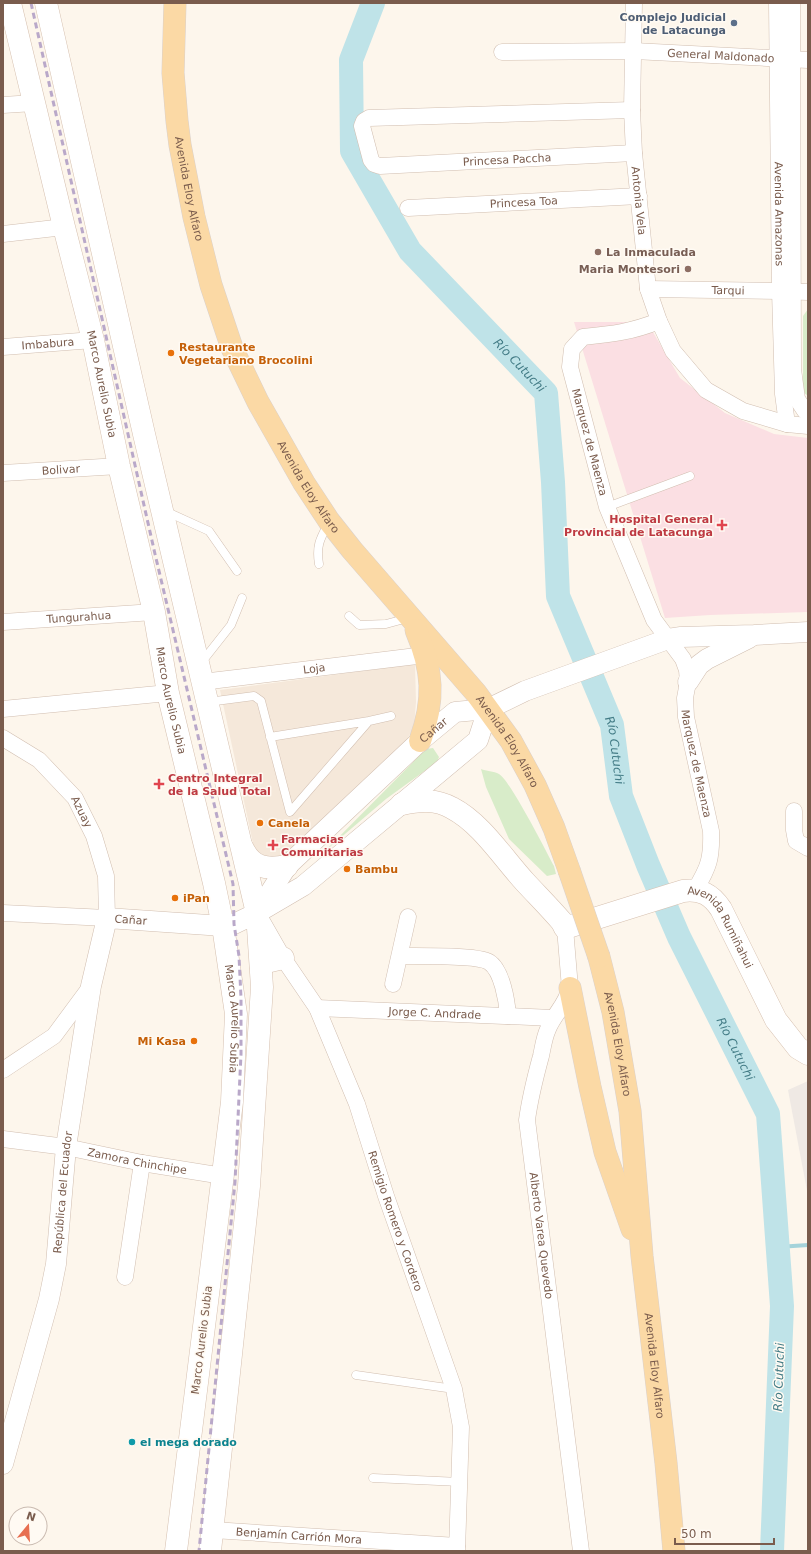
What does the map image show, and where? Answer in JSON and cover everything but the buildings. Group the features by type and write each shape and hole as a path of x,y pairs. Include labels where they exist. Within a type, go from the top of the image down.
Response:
{"main road":[{"path":"46,3 162,509 257,913 262,987 249,1186 211,1540"},
{"name":"Avenida Eloy Alfaro","path":"175,3 173,73 177,121 194,217 212,285 232,348 258,402 304,483 329,521 488,709 511,741 535,785 554,828 599,957 613,1012 630,1111 642,1256 666,1463 674,1551"},
{"name":"Marco Aurelio Subia","path":"9,12 34,102 93,340 119,466 154,612 168,693 214,883 223,926 236,1014 232,1102 176,1551"},
{"path":"411,617 425,655 430,690 430,708 420,741"},
{"path":"402,804 421,800 436,802 452,807 463,814 493,844 525,882 562,922 565,928"},
{"path":"242,847 247,858 263,866 270,868 287,866"},
{"name":"Avenida Rumiñahui","path":"565,928 683,891 695,890 703,892 711,897 721,909 776,1020 798,1048 808,1054"},
{"path":"261,967 266,962 283,958"},
{"path":"570,988 605,1152 642,1256"}],"street":[{"name":"Antonia Vela","path":"634,3 632,110 634,153 648,289 659,322 673,351 706,390 742,411 787,424 807,416"},
{"name":"Avenida Amazonas","path":"777,3 793,60"},
{"name":"Avenida Amazonas","path":"792,3 794,292 793,369 797,399 807,416"},
{"name":"General Maldonado","path":"502,52 634,51 793,60"},
{"path":"3,105 34,102"},
{"name":"Princesa Paccha","path":"632,110 368,118 364,121 362,126 371,160 374,164 380,166 634,153"},
{"name":"Princesa Toa","path":"408,208 639,196"},
{"path":"3,234 64,227"},
{"name":"Tarqui","path":"648,289 794,292"},
{"name":"Avenida Amazonas","path":"787,424 783,394 794,292"},
{"name":"Marquez de Maenza","path":"659,322 620,334 583,336 572,349 570,367 607,507 654,620 660,642 683,659 687,670 688,682 685,698 686,718 711,830 712,847 706,872 695,890"},
{"name":"Imbabura","path":"3,347 93,340"},
{"name":"Bolivar","path":"3,473 119,466"},
{"name":"Tungurahua","path":"3,622 154,612"},
{"path":"488,709 525,691 660,642 681,637 754,636 808,632"},
{"path":"688,682 699,665 707,659 754,636"},
{"name":"Loja","path":"203,684 425,655"},
{"path":"3,709 168,693"},
{"name":"Cañar","path":"3,913 223,926 234,924 257,913 303,886 478,740 488,709 455,712 420,741 287,866 257,913"},
{"name":"Azuay","path":"3,738 39,760 75,798 94,836 106,876 107,918"},
{"path":"794,811 794,830 796,841 808,848"},
{"name":"Remigio Romero y Cordero","path":"257,913 283,958 318,1008 357,1104 386,1196 454,1390 461,1427 457,1549"},
{"path":"393,984 408,917"},
{"name":"República del Ecuador","path":"3,1464 49,1300 56,1264 66,1147 90,986 107,918"},
{"name":"Alberto Varea Quevedo","path":"565,928 570,988 564,1005 552,1018 547,1030 534,1080 527,1120 581,1551"},
{"path":"400,956 476,958 489,962 498,971 507,1004 508,1016"},
{"path":"3,1070 54,1036 90,986"},
{"name":"Jorge C. Andrade","path":"318,1008 552,1018"},
{"name":"Zamora Chinchipe","path":"3,1139 66,1147 142,1163 223,1176"},
{"path":"125,1277 142,1163"},
{"name":"Benjamín Carrión Mora","path":"211,1540 457,1549"}],"lane":[{"path":"607,507 690,476"},
{"path":"162,509 209,531 237,571"},
{"path":"319,564 317,552 318,543 329,521"},
{"path":"242,598 203,684 254,696 261,701 290,812 369,721"},
{"path":"349,616 359,625 386,624 411,617"},
{"path":"270,737 391,716"},
{"path":"356,1375 454,1390"},
{"path":"373,1478 460,1482"}],"shaded area":[{"name":"Hospital General Provincial de Latacunga","path":"574,322 647,322 680,378 725,413 774,434 808,438 808,612 665,618"},
{"path":"415,664 416,702 414,727 402,748 288,861 267,861 254,848 220,690"},
{"path":"808,1081 808,1196 788,1090"}],"green space":[{"path":"808,309 808,396 803,392 803,316"},
{"path":"433,748 439,757 437,762 386,799 325,851 426,749"},
{"path":"481,769 497,773 504,779 536,832 554,866 556,874 547,876 509,839 486,787"}],"waterway":[{"name":"Río Cutuchi","path":"373,3 351,60 352,151 410,251 546,393 553,482 558,596 612,725 621,796 648,865 679,937 768,1114 782,1306 772,1551"},
{"path":"778,1247 808,1245"}],"railway":[{"path":"31,3 155,554 233,884 234,924 239,956 241,998 241,1054 235,1182 199,1551"}],"place":[{"name":"Complejo Judicial de Latacunga","path":"734,23"},
{"name":"La Inmaculada","path":"598,252"},
{"name":"Maria Montesori","path":"688,269"},
{"name":"Restaurante Vegetariano Brocolini","path":"171,353"},
{"name":"Hospital General Provincial de Latacunga","path":"722,525"},
{"name":"Centro Integral de la Salud Total","path":"159,784"},
{"name":"Canela","path":"260,823"},
{"name":"Farmacias Comunitarias","path":"273,845"},
{"name":"Bambu","path":"347,869"},
{"name":"iPan","path":"175,898"},
{"name":"Mi Kasa","path":"194,1041"},
{"name":"el mega dorado","path":"132,1442"}]}
